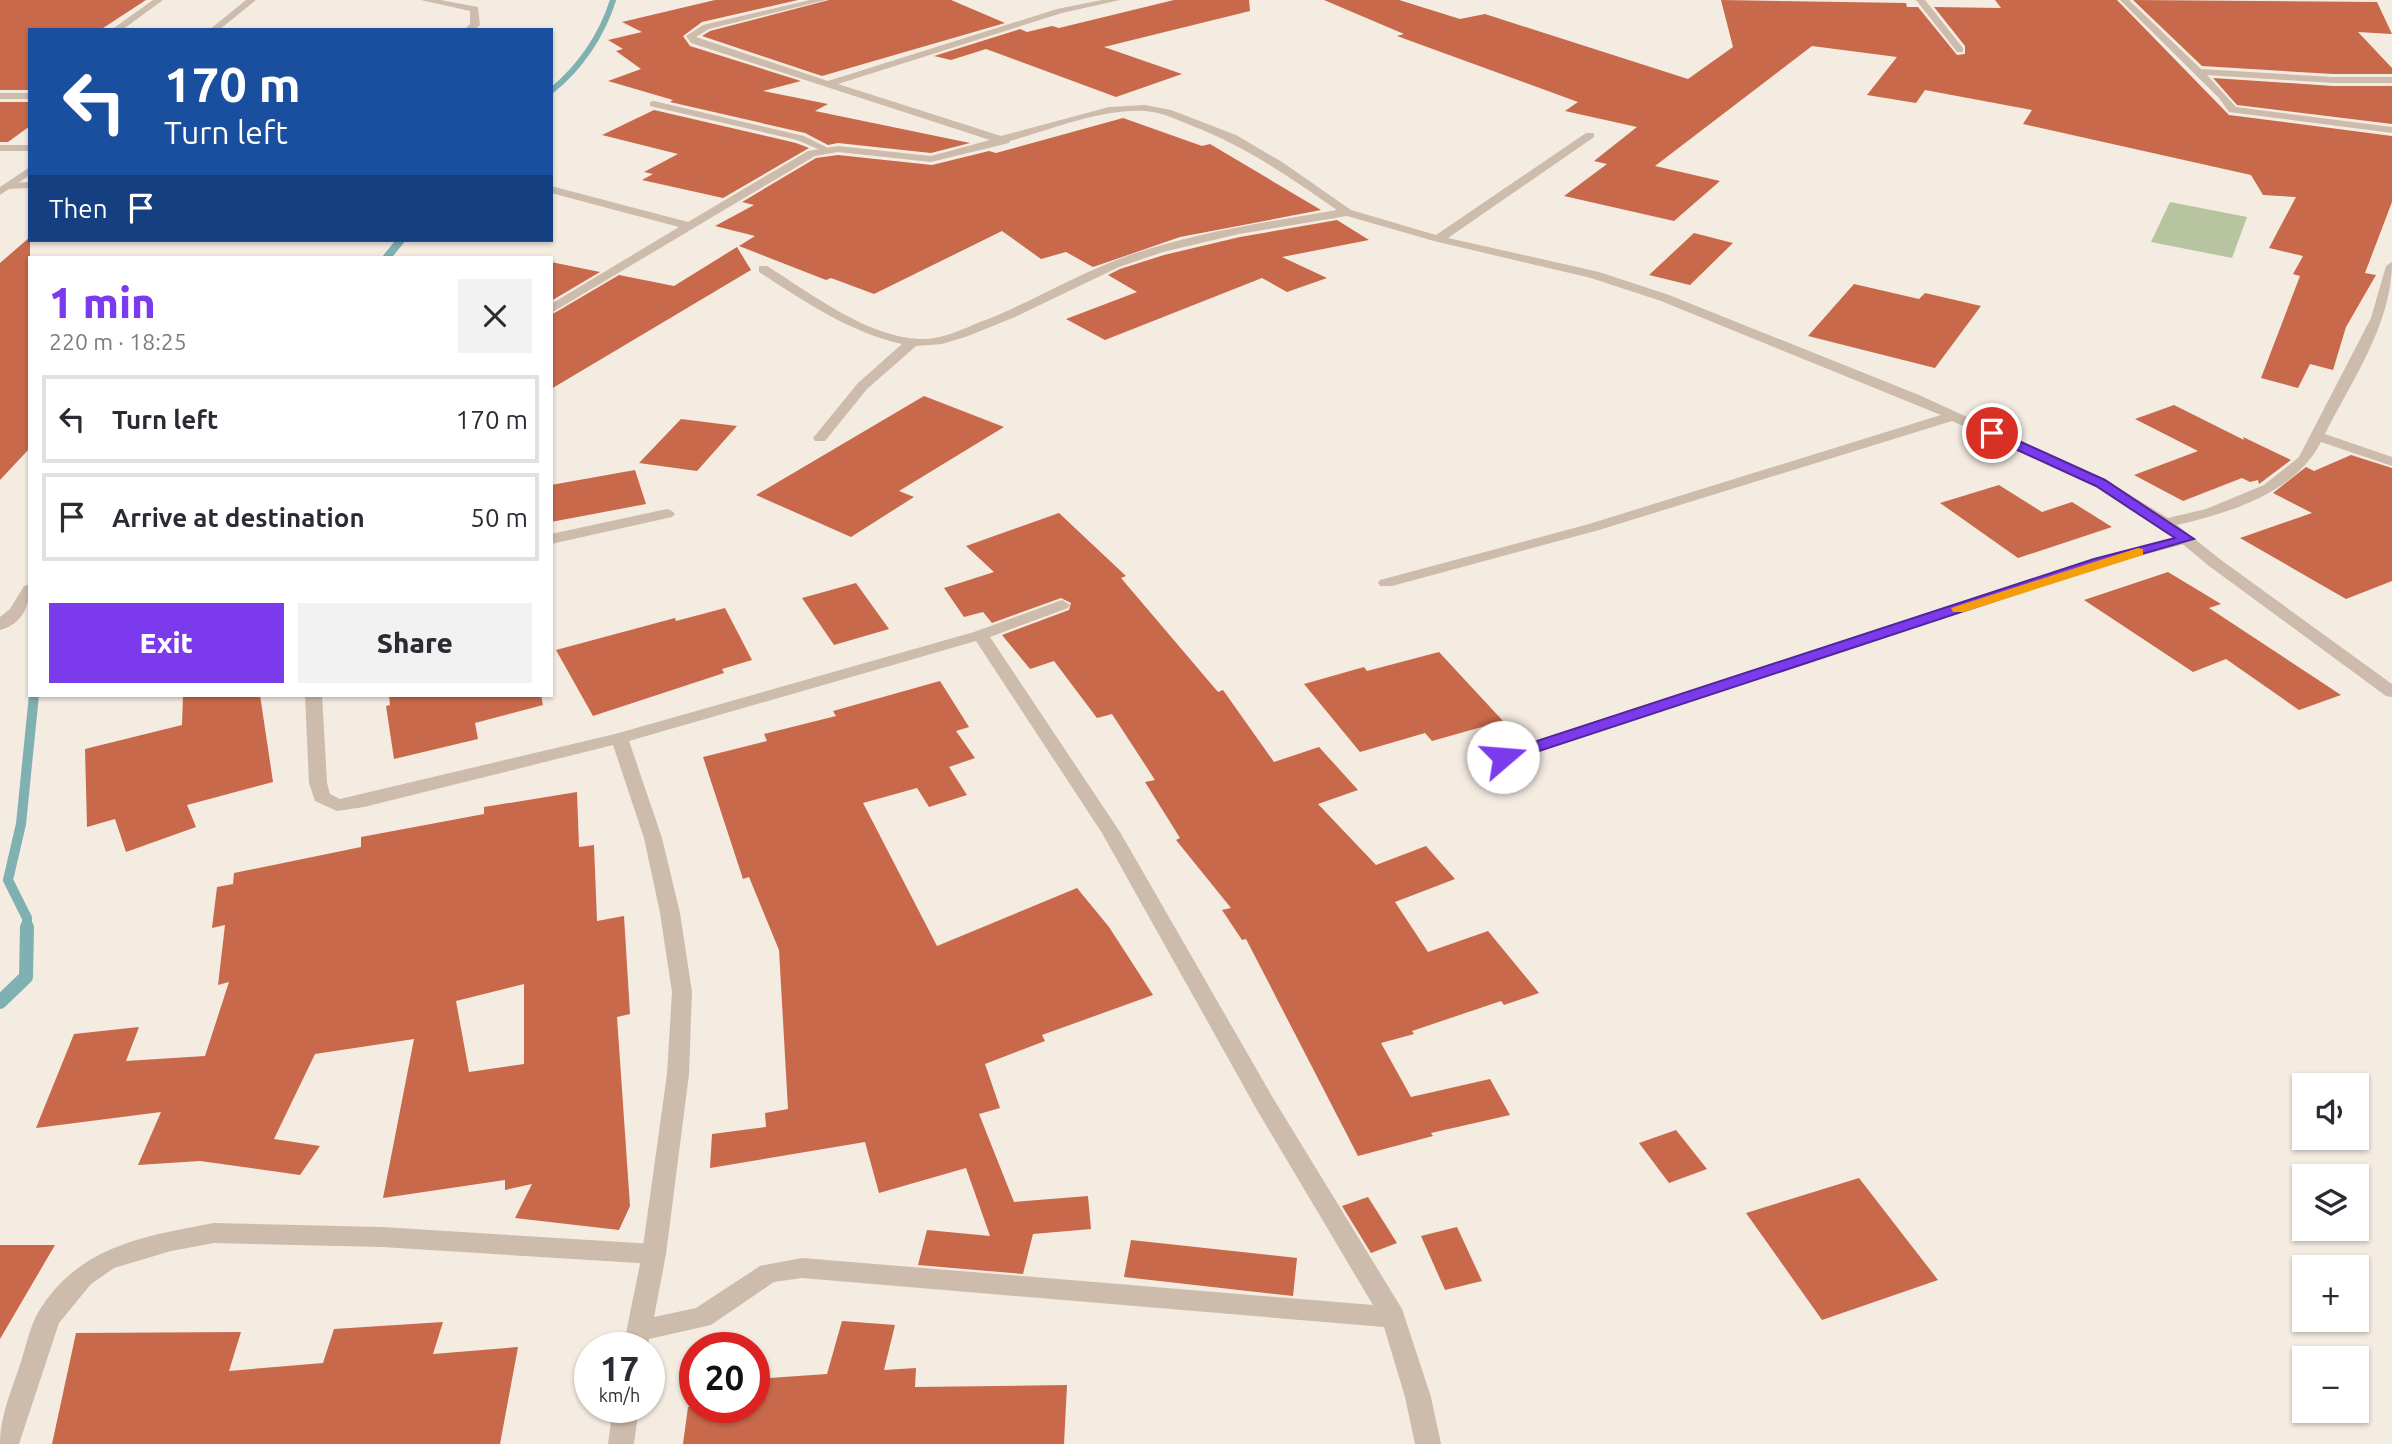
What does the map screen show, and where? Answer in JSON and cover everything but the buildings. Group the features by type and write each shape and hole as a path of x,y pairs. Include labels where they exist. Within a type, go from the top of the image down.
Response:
{"street":[{"path":"118,28 159,0"},
{"path":"216,28 252,0"},
{"path":"425,0 475,9 475,25 471,28"},
{"path":"821,0 706,27 691,36 694,41 1005,141"},
{"path":"829,84 1060,11 1116,0"},
{"path":"1920,0 1960,50"},
{"path":"2124,0 2199,72 2233,110 2392,130"},
{"path":"2199,72 2333,80 2392,80"},
{"path":"0,96 28,96"},
{"path":"654,104 800,138 827,150"},
{"path":"553,308 812,153 827,150 931,159 1124,107 1167,112 1232,137 1278,164 1347,212 1438,239 1595,275 1665,298 1953,416 2101,483 2166,523 2392,692"},
{"path":"1438,239 1590,135"},
{"path":"0,148 28,148"},
{"path":"4,189 28,171"},
{"path":"4,189 28,185"},
{"path":"553,189 688,226"},
{"path":"763,269 828,309 883,333 913,342 935,341 1004,318 1070,285 1170,246 1347,212"},
{"path":"2166,523 2211,512 2269,488 2291,474 2305,459 2377,318 2392,266"},
{"path":"2377,318 2392,323"},
{"path":"820,438 845,402 876,370 913,342"},
{"path":"1386,583 1594,527 1953,416"},
{"path":"2318,436 2392,462"},
{"path":"553,539 667,514"},
{"path":"1503,757 2099,562 2187,539"},
{"path":"0,625 16,612 28,592"},
{"path":"313,697 318,783 322,797 337,804 364,801 619,738 980,635 1062,605"},
{"path":"980,635 1111,832 1265,1104 1393,1317 1418,1397 1428,1444"},
{"path":"619,738 653,838 682,992 678,1074 654,1254 638,1332"},
{"path":"6,1444 48,1318 82,1277 107,1260 214,1233 382,1237 654,1254"},
{"path":"658,1332 702,1317 769,1273 802,1268 1393,1317"},
{"path":"621,1444 624,1423"}],"green space":[{"path":"2170,202 2247,217 2232,258 2151,242"}],"waterway":[{"path":"553,89 589,50 603,26 613,0"},
{"path":"388,256 399,242"},
{"path":"27,927 27,918 8,880 21,824 34,697"},
{"path":"0,1002 26,977 27,927"}],"slow traffic":[{"path":"1959,608 2099,562 2138,552"}],"route":[{"path":"1503,757 2099,562 2187,539 2101,483 1992,433"}]}
